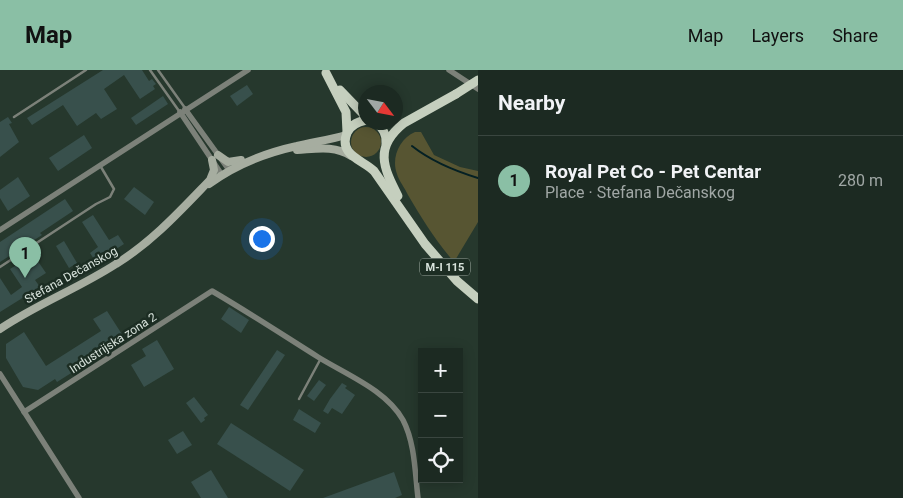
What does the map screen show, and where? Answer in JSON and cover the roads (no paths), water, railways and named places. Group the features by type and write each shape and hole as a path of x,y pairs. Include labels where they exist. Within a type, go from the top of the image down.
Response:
{"main road":[{"path":"325,72 358,110"},
{"path":"325,72 346,112 346,148 353,158"},
{"path":"403,118 456,94 478,80"},
{"path":"364,162 376,160 386,148 392,135 404,123 445,99"},
{"path":"194,197 210,180 213,174 215,158 233,163 296,146 327,141 346,133 358,122"},
{"name":"M-I 115","path":"383,130 385,132 386,148 383,160 387,174 417,232"},
{"path":"275,152 331,148 344,152 353,158"},
{"path":"194,197 226,173 265,155"},
{"name":"M-I 115","path":"353,158 364,162 383,181 417,232 457,280 478,299"},
{"name":"Stefana Dečanskog","path":"0,329 37,306 117,264 143,246 194,197"}],"street":[{"path":"0,230 99,164 248,70"},
{"path":"449,70 478,89"},
{"path":"183,111 226,173"},
{"name":"Industrijska zona 2","path":"24,412 212,291 320,359"},
{"path":"320,359 382,397 402,420 409,435 413,454 418,498"},
{"path":"0,374 79,498"}],"lane":[{"path":"14,117 86,70"},
{"path":"150,70 183,111"},
{"path":"158,70 183,111"},
{"path":"0,267 96,204 110,197 114,189 99,164"},
{"path":"299,399 320,359"}],"waterway":[{"path":"412,146 444,165 478,178"}],"place":[{"name":"Royal Pet Co - Pet Centar","path":"25,278"}]}
